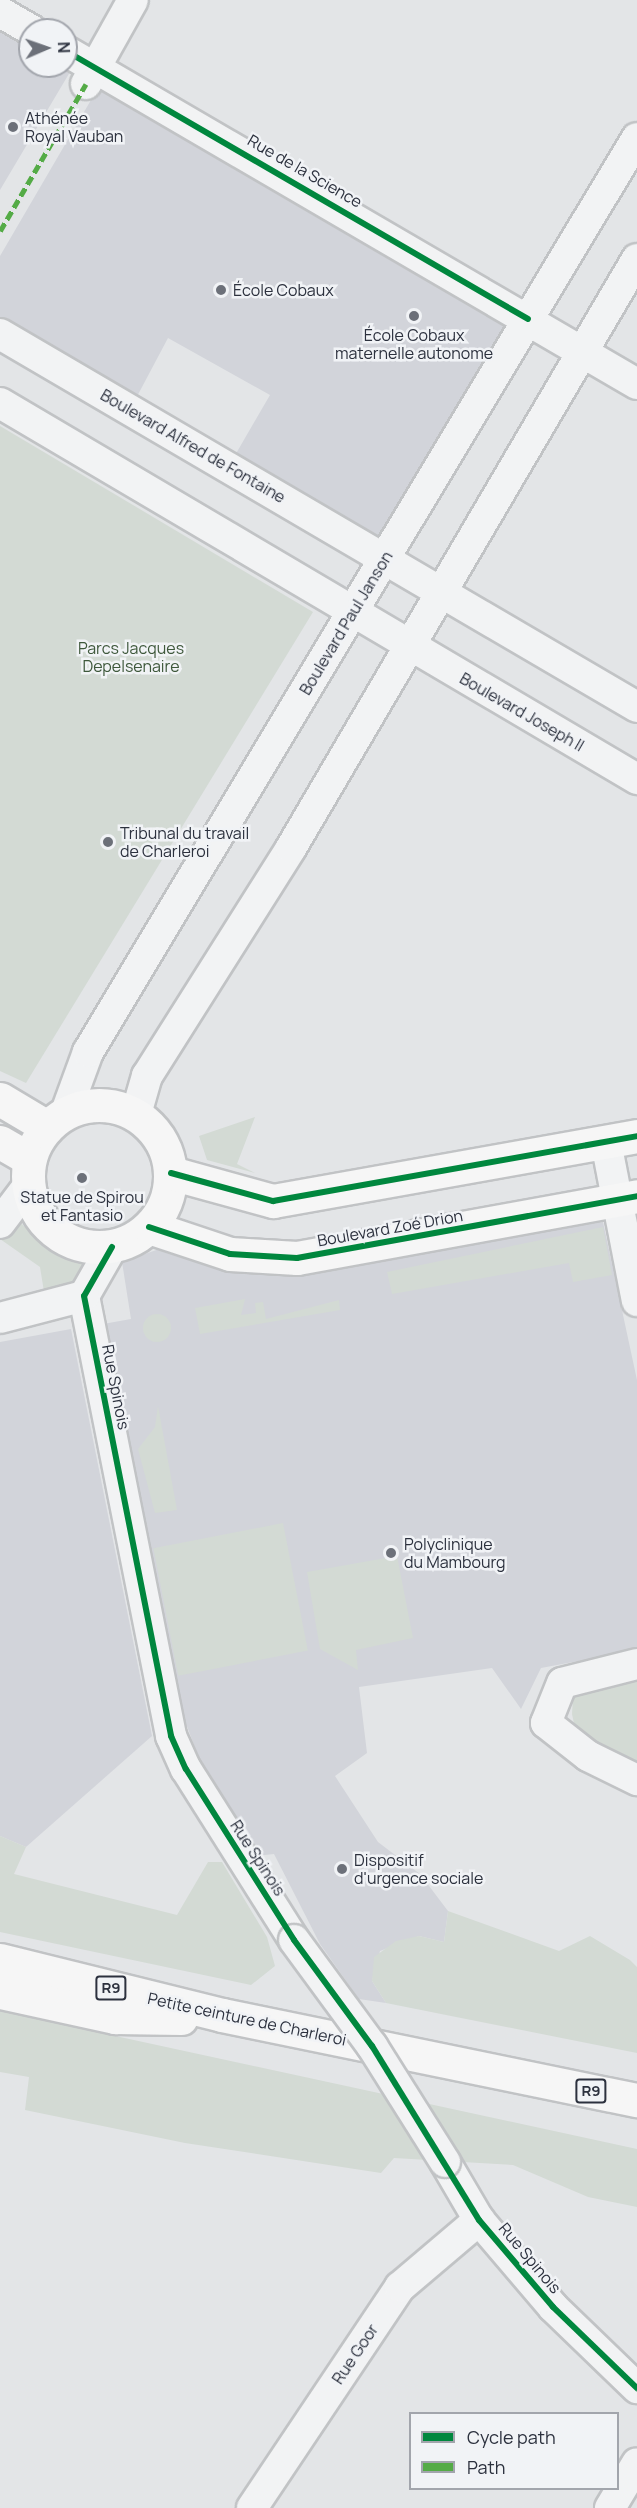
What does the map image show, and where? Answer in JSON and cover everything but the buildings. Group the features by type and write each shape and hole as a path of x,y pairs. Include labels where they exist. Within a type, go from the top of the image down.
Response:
{"main road":[{"path":"0,1099 56,1120 105,1105 136,1114 161,1139 171,1173 162,1212 149,1227 112,1247 93,1248 57,1234 33,1204 29,1172 56,1120"},
{"path":"171,1173 273,1201 622,1139"},
{"path":"0,1142 29,1172"},
{"name":"Boulevard Zoé Drion","path":"149,1227 230,1254 297,1258 627,1198"},
{"name":"Petite ceinture de Charleroi","path":"0,1960 222,2015 637,2100"},
{"path":"0,1992 115,2017 222,2015"}],"street":[{"path":"91,74 133,0"},
{"path":"0,12 18,22"},
{"name":"Rue de la Science","path":"78,62 91,74 528,319 637,384"},
{"name":"Boulevard Paul Janson","path":"56,1120 88,1052 637,138"},
{"path":"136,1114 147,1076 291,848 408,644 637,259"},
{"name":"Boulevard Alfred de Fontaine","path":"0,334 441,591"},
{"path":"0,403 352,613"},
{"path":"441,591 637,707"},
{"name":"Boulevard Joseph II","path":"352,613 637,779"},
{"path":"622,1139 637,1301"},
{"path":"0,1223 29,1172"},
{"path":"0,1318 84,1296 112,1247"},
{"name":"Rue Spinois","path":"84,1296 171,1736 186,1768 294,1940 372,2046 479,2220 553,2307 637,2388"},
{"path":"637,1664 562,1683 546,1724 580,1751 637,1780"},
{"name":"Rue Goor","path":"252,2508 400,2287 479,2220"},
{"path":"610,2508 637,2463"}],"shaded area":[{"name":"Athénée Royal Vauban","path":"0,31 18,42 18,78 66,78 0,190"},
{"name":"École Cobaux","path":"98,88 511,329 387,553 234,457 270,395 168,338 133,404 0,323 0,256"},
{"name":"Polyclinique du Mambourg","path":"603,1222 637,1380 637,1650 541,1668 521,1709 492,1668 359,1687 367,1753 335,1776 378,1842 420,1874 448,1911 444,1942 419,1936 380,1951 372,1981 386,2003 359,1999 320,1944 274,1854 255,1856 227,1833 176,1697 103,1324 131,1319 122,1262 162,1248 315,1268"},
{"path":"71,1329 152,1736 26,1847 0,1836 0,1342"}],"green space":[{"name":"Parcs Jacques Depelsenaire","path":"0,426 313,612 26,1083 0,1071"},
{"path":"255,1117 237,1164 255,1173 207,1160 199,1136"},
{"path":"18,1220 46,1248 85,1265 88,1280 45,1298 40,1267 0,1239"},
{"path":"603,1227 612,1275 573,1282 569,1263 392,1294 387,1272"},
{"path":"245,1299 241,1315 256,1313 255,1303 263,1302 266,1319 339,1300 340,1310 200,1334 195,1308"},
{"path":"157,1314 167,1318 171,1328 167,1338 157,1342 147,1338 143,1328 147,1318"},
{"path":"158,1406 177,1510 155,1513 138,1449 155,1427"},
{"path":"283,1523 308,1651 178,1676 153,1548"},
{"path":"397,1556 413,1638 356,1650 358,1670 320,1649 307,1572"},
{"path":"637,1671 637,1774 576,1733 572,1714 573,1698 592,1682"},
{"path":"0,1836 26,1847 14,1874 177,1915 208,1862 222,1862 267,1937 275,1966 251,1985 0,1932"},
{"path":"448,1911 559,1951 590,1936 630,1960 637,1967 637,2053 386,2003 372,1981 374,1957 396,1941 419,1936 444,1942"},
{"path":"0,2011 637,2149 637,2207 588,2197 513,2165 394,2158 381,2173 185,2143 25,2110 29,2077 0,2072"}],"marked path":[{"path":"0,231 86,84"}],"cycle path":[{"path":"78,58 528,319"},
{"path":"171,1173 273,1201 637,1136"},
{"path":"149,1227 230,1254 297,1258 637,1196"},
{"path":"112,1247 84,1296 171,1736 186,1769 294,1940 372,2046 479,2220 553,2307 637,2388"}],"place":[{"name":"Athénée Royal Vauban","path":"13,127"},
{"name":"École Cobaux","path":"221,290"},
{"name":"École Cobaux maternelle autonome","path":"414,316"},
{"name":"Tribunal du travail de Charleroi","path":"108,842"},
{"name":"Statue de Spirou et Fantasio","path":"82,1178"},
{"name":"Polyclinique du Mambourg","path":"391,1553"},
{"name":"Dispositif d'urgence sociale","path":"342,1869"}]}
